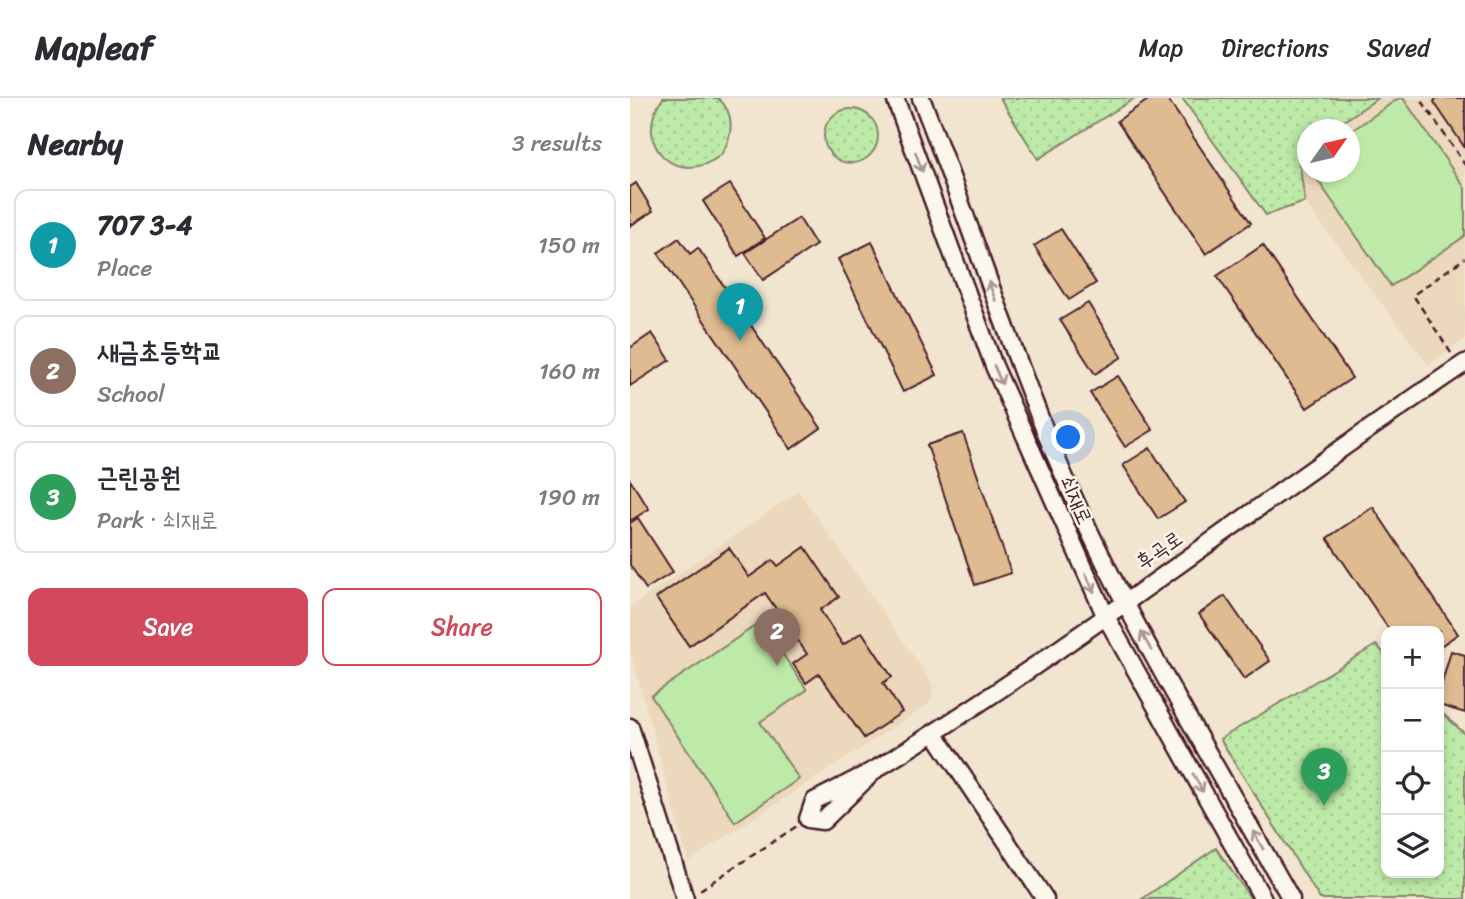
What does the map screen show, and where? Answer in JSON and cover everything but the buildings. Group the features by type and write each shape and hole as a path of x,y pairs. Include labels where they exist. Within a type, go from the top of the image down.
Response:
{"street":[{"name":"쇠재로","path":"895,98 994,366 1105,615 1263,899"},
{"name":"쇠재로","path":"921,98 1019,365 1056,457 1124,601 1291,899"},
{"name":"후곡로","path":"808,819 814,801 843,783 876,769 934,733 1462,365"},
{"path":"630,727 691,895"},
{"path":"934,733 1045,899"}],"path":[{"path":"1422,101 1465,165"},
{"path":"1462,365 1413,295 1465,258"},
{"path":"691,895 808,819"}],"shaded area":[{"path":"1378,98 1465,98 1465,339 1428,365 1305,202 1302,182 1360,182 1360,119 1347,119"},
{"path":"799,491 932,683 933,692 929,704 688,861 630,649 630,607"}],"green space":[{"path":"663,98 718,98 728,111 731,125 721,155 704,164 688,167 674,164 663,156 655,145 652,130 654,115"},
{"path":"1000,98 1135,98 1038,159"},
{"path":"1182,98 1378,98 1347,119 1297,119 1297,182 1302,182 1305,202 1266,215"},
{"path":"1399,98 1403,98 1465,188 1465,236 1391,286 1319,182 1360,182 1360,125"},
{"path":"851,109 870,117 878,136 870,155 851,163 832,155 824,136 832,117"},
{"path":"761,622 807,690 760,722 799,779 735,822 651,696"},
{"path":"1376,645 1381,650 1381,878 1444,878 1444,715 1465,734 1465,899 1320,899 1220,739"},
{"path":"1216,848 1251,899 1142,899"}],"place":[{"name":"707 3-4","path":"740,341"},
{"name":"새금초등학교","path":"777,666"},
{"name":"근린공원","path":"1324,806"}]}
